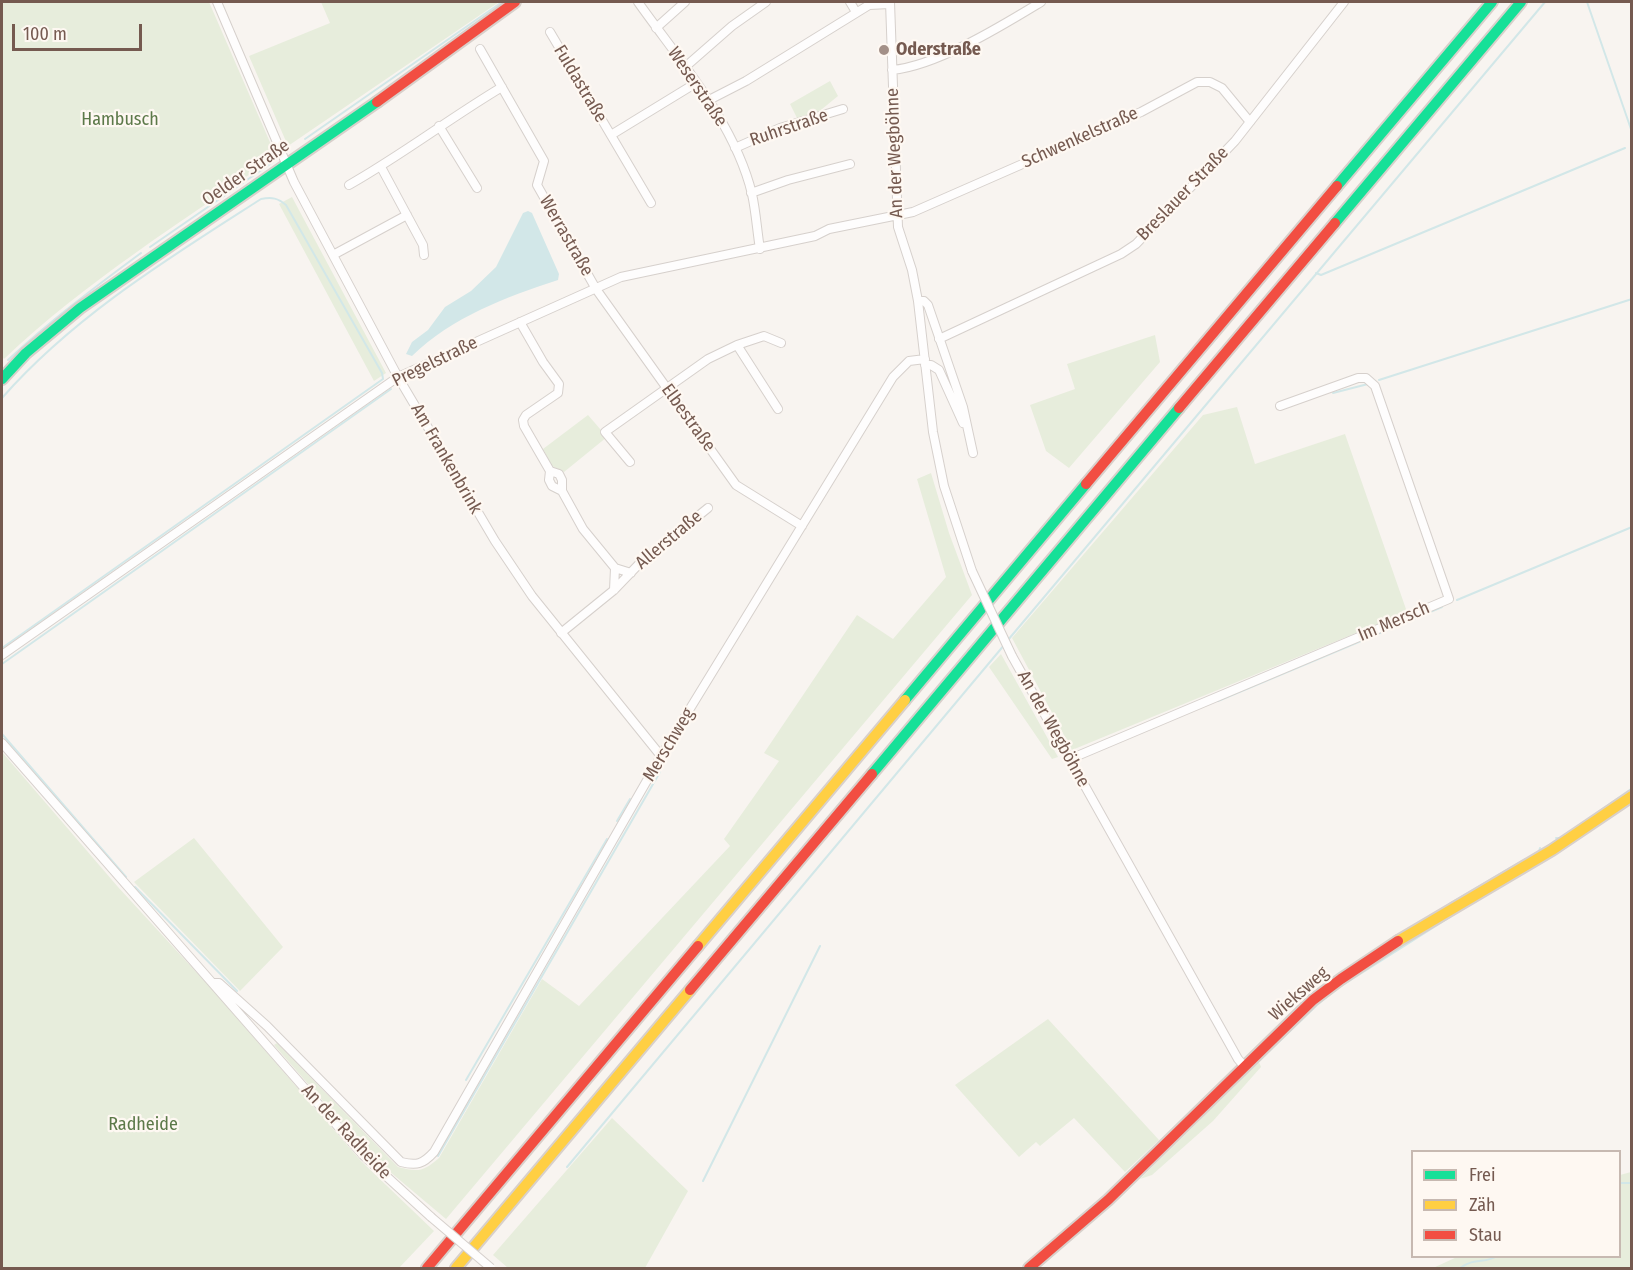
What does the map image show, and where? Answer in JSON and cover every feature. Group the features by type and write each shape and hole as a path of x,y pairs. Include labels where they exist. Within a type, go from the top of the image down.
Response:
{"main road":[{"name":"Oelder Straße","path":"2,379 46,334 92,298 287,164 515,2"},
{"path":"427,1269 1492,2"},
{"path":"456,1269 1521,2"},
{"name":"Wieksweg","path":"1029,1269 1108,1200 1313,1000 1335,982 1469,898 1552,850 1632,796"}],"street":[{"name":"Am Frankenbrink","path":"218,2 294,182 398,377 495,541 532,596 661,756"},
{"name":"Weserstraße","path":"638,2 709,100 735,148 751,193 760,249"},
{"path":"656,28 685,2"},
{"path":"684,68 732,26 766,2"},
{"path":"850,2 856,12"},
{"path":"892,70 903,69 941,56 1002,26 1041,2"},
{"name":"Breslauer Straße","path":"939,339 1121,254 1136,244 1235,141 1344,2"},
{"path":"709,100 746,81 869,5 890,3"},
{"name":"An der Wegböhne","path":"890,3 897,216 918,301 933,432 944,486 972,571 1012,656 1245,1067"},
{"name":"Fuldastraße","path":"550,32 651,203"},
{"name":"Werrastraße","path":"480,49 544,161 537,185 596,289"},
{"name":"Schwenkelstraße","path":"897,216 913,212 1141,112 1197,82 1210,82 1222,88 1250,122"},
{"name":"Fuldastraße","path":"611,135 696,83"},
{"path":"348,185 502,87"},
{"name":"Ruhrstraße","path":"735,148 780,128 843,110"},
{"path":"439,126 477,188"},
{"path":"751,193 788,180 850,164"},
{"path":"381,166 423,245 424,255"},
{"path":"333,255 407,215"},
{"name":"Pregelstraße","path":"2,655 398,377 621,277 760,249 815,236 829,229 897,216"},
{"name":"Elbestraße","path":"596,289 736,485 802,526"},
{"name":"An der Wegböhne","path":"918,301 924,301 928,305 963,407 973,453"},
{"name":"Allerstraße","path":"520,322 543,362 559,384 558,393 526,415 523,420 524,426 550,471 559,474 562,480 562,491 583,529 615,568 631,573"},
{"path":"630,462 605,432 708,359 737,345 764,336 781,343"},
{"path":"737,345 778,409"},
{"name":"Merschweg","path":"434,1152 661,756 893,377 909,361 925,362"},
{"name":"An der Wegböhne","path":"925,362 939,370 966,428"},
{"name":"Im Mersch","path":"1070,759 1449,599 1375,386 1366,378 1358,378 1280,406"},
{"name":"Allerstraße","path":"561,633 708,508"},
{"name":"Allerstraße","path":"614,590 615,568"},
{"name":"An der Radheide","path":"2,743 363,1155 491,1269"},
{"name":"An der Radheide","path":"214,983 219,983 267,1026 401,1162 414,1165 425,1162 434,1152"}],"green space":[{"name":"Hambusch","path":"2,2 209,2 276,156 102,278 35,331 4,359 2,356"},
{"path":"321,2 499,2 288,146 249,56 330,23"},
{"path":"830,81 838,96 816,114 798,120 790,104"},
{"path":"292,197 386,373 374,381 279,204"},
{"path":"1155,335 1160,362 1069,468 1046,451 1030,405 1075,389 1067,364"},
{"path":"1237,407 1255,464 1345,434 1407,612 1072,750 1012,638 1203,415"},
{"path":"588,415 607,437 564,472 552,466 543,449"},
{"path":"931,473 949,533 972,595 446,1219 370,1155 274,1045 277,1043 398,1167 420,1170 439,1158 542,979 579,1006 730,846 724,839 779,761 764,753 857,615 893,639 946,577 917,479"},
{"path":"1001,654 1058,757 1052,759 989,667"},
{"name":"Radheide","path":"2,752 118,887 209,986 361,1161 434,1231 399,1268 2,1268"},
{"path":"194,838 283,947 240,991 134,882"},
{"path":"1048,1019 1159,1140 1125,1172 1074,1118 1040,1146 1036,1142 1019,1157 955,1085"},
{"path":"1259,1062 1261,1067 1213,1121 1152,1175 1140,1179"},
{"path":"612,1118 688,1191 645,1268 508,1268 493,1255"},
{"path":"1631,1172 1631,1268 1433,1268 1455,1258 1621,1258 1621,1175"}],"shaded area":[{"path":"528,211 532,213 559,274 558,280 480,310 444,330 412,356 406,354 412,342 428,330 445,307 471,291 496,267 523,213"}],"waterway":[{"path":"305,139 502,2"},
{"path":"1008,640 1545,2"},
{"path":"1587,2 1632,132"},
{"path":"1316,273 1321,275 1625,148"},
{"path":"150,247 273,162"},
{"path":"2,398 60,341 124,290 192,243 261,199 268,198 277,199 286,205 382,373 383,379 2,648"},
{"path":"8,360 56,318 141,253"},
{"path":"1379,380 1632,299"},
{"path":"1333,393 1368,384"},
{"path":"2,664 391,389"},
{"path":"1457,600 1632,527"},
{"path":"1218,701 1442,607"},
{"path":"567,1167 1005,644"},
{"path":"2,734 126,877"},
{"path":"438,1156 660,772"},
{"path":"1556,838 1561,838 1631,789"},
{"path":"617,821 630,799"},
{"path":"466,1080 607,839"},
{"path":"1531,856 1540,848"},
{"path":"1449,904 1525,859"},
{"path":"135,887 237,991"},
{"path":"1038,1268 1111,1204 1317,1005 1338,988 1450,917"},
{"path":"703,1181 820,946"},
{"path":"1316,991 1338,975"},
{"path":"1621,1183 1632,1183"},
{"path":"1460,1268 1470,1263 1492,1258"}],"traffic: fast":[{"path":"1337,186 1492,2"},
{"path":"1335,223 1521,2"},
{"path":"2,379 26,353 80,308 377,102"},
{"path":"872,774 1179,408"},
{"path":"905,700 1086,484"}],"traffic: slow":[{"path":"698,946 905,700"},
{"path":"1398,941 1552,850 1632,796"},
{"path":"456,1268 690,990"}],"traffic: jam":[{"path":"377,102 515,2"},
{"path":"1086,484 1337,186"},
{"path":"1179,408 1335,223"},
{"path":"690,990 872,774"},
{"path":"1029,1268 1108,1200 1313,1000 1398,941"},
{"path":"427,1268 698,946"}],"place":[{"name":"Oderstraße","path":"884,50"}]}
